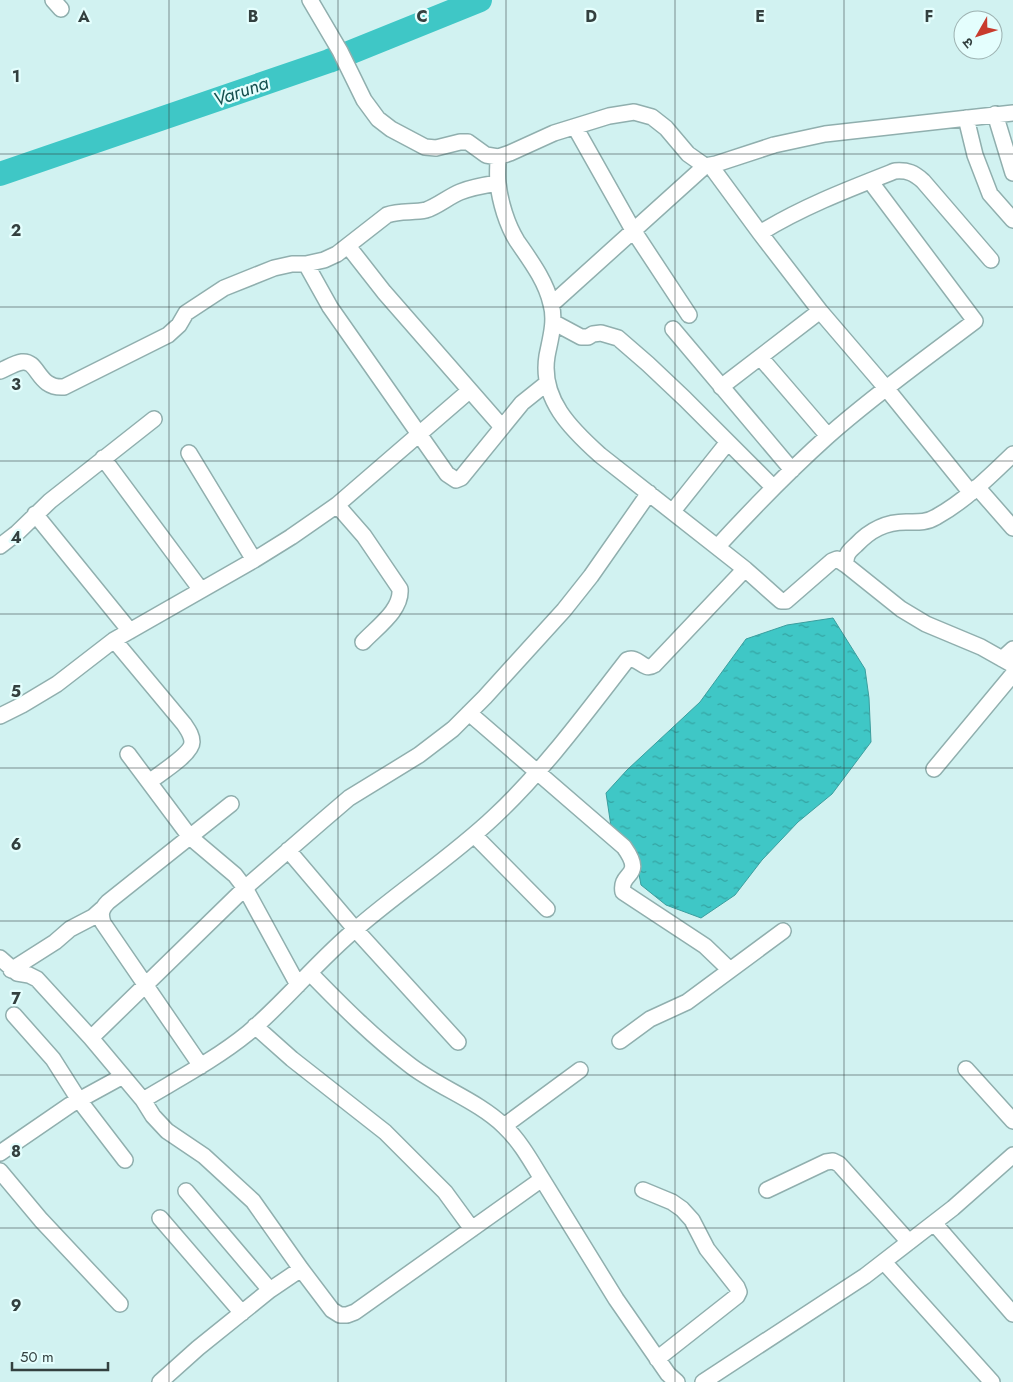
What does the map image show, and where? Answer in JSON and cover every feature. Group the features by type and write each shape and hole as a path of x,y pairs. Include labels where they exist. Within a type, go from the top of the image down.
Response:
{"street":[{"path":"310,0 340,51 364,100 378,119 391,129 425,147 436,148 468,142 486,155 498,157 554,133 608,116 634,112 652,116 666,128 688,154 708,165 820,311 974,490 1013,528"},
{"path":"552,304 708,165 825,134 1013,113"},
{"path":"996,114 1013,173"},
{"path":"966,118 975,155 990,194 1013,220"},
{"path":"575,127 634,230 689,315"},
{"path":"498,157 498,183 508,220 516,239 532,262 552,304 553,322 546,363 547,383 554,403 579,436 600,455 718,546 781,601 786,601 832,561 837,559 846,564 901,609 926,624 981,647 1007,662 1013,648"},
{"path":"760,233 782,220 870,181 895,171 906,170 916,174 991,260"},
{"path":"718,546 773,487 828,436 886,388 975,321 870,181"},
{"path":"0,371 16,364 27,362 32,365 48,384 55,387 64,387 168,335 179,325 186,313 224,288 274,268 324,260 337,254 388,215 397,211 423,210 434,207 459,192 472,187 498,183"},
{"path":"348,246 384,292 502,427"},
{"path":"306,264 330,307 418,434 447,474 456,480 460,478 522,403 547,383"},
{"path":"721,387 820,311"},
{"path":"553,322 581,337 602,333 618,338 648,364 773,487"},
{"path":"673,329 792,470"},
{"path":"760,357 828,436"},
{"path":"0,716 57,684 114,640 291,537 337,505 469,391"},
{"path":"0,546 18,533 35,514 154,419"},
{"path":"673,511 728,442"},
{"path":"189,453 254,560"},
{"path":"846,564 848,553 866,534 885,524 922,522 935,518 974,490 1013,454"},
{"path":"103,458 201,590"},
{"path":"91,1038 245,888 288,850 349,798 419,755 469,714 564,610 591,576 649,493"},
{"path":"337,505 368,542 400,589 401,598 396,608 363,642"},
{"path":"35,514 130,631"},
{"path":"143,1100 201,1066 255,1026 355,929 403,890 456,852 496,816 538,773 626,660 630,658 635,659 646,667 654,665 745,569"},
{"path":"114,640 184,724 191,736 192,745 188,752 149,782"},
{"path":"934,769 1013,674"},
{"path":"469,714 624,847 633,862 633,870 624,881 623,892 705,946 730,970"},
{"path":"128,754 190,837 235,875 245,888 298,985"},
{"path":"11,970 55,942 70,929 93,917 231,804"},
{"path":"474,835 547,909"},
{"path":"288,850 355,929 458,1042"},
{"path":"102,909 100,916 103,923 201,1066"},
{"path":"620,1040 650,1019 687,1002 783,931"},
{"path":"0,958 17,974 29,975 37,979 91,1038 167,1131 204,1156 253,1200 301,1270 332,1310 340,1315 348,1315 355,1312 542,1179"},
{"path":"310,973 374,1037 413,1068 486,1112 504,1126 524,1149 616,1299 668,1374 677,1382"},
{"path":"14,1016 54,1059 79,1100 125,1160"},
{"path":"255,1026 292,1059 385,1132 445,1192 472,1229"},
{"path":"966,1069 1013,1121"},
{"path":"504,1126 580,1070"},
{"path":"0,1153 34,1128 123,1076"},
{"path":"703,1382 725,1376 865,1276 934,1223 1013,1156"},
{"path":"767,1190 826,1162 833,1161 839,1164 909,1242"},
{"path":"0,1171 41,1220 120,1304"},
{"path":"186,1190 270,1290"},
{"path":"643,1190 672,1202 682,1209 692,1220 707,1249 739,1292 737,1296 657,1359"},
{"path":"160,1218 242,1312"},
{"path":"934,1223 1013,1314"},
{"path":"884,1262 992,1382"},
{"path":"160,1382 242,1312 270,1290 301,1270"}],"water":[{"path":"833,618 865,669 869,698 871,742 832,794 798,822 762,860 735,895 701,918 666,905 641,885 636,858 612,833 606,793 627,770 700,702 746,639 787,625"}],"waterway":[{"name":"Varuna","path":"0,174 329,61 480,0"}]}
